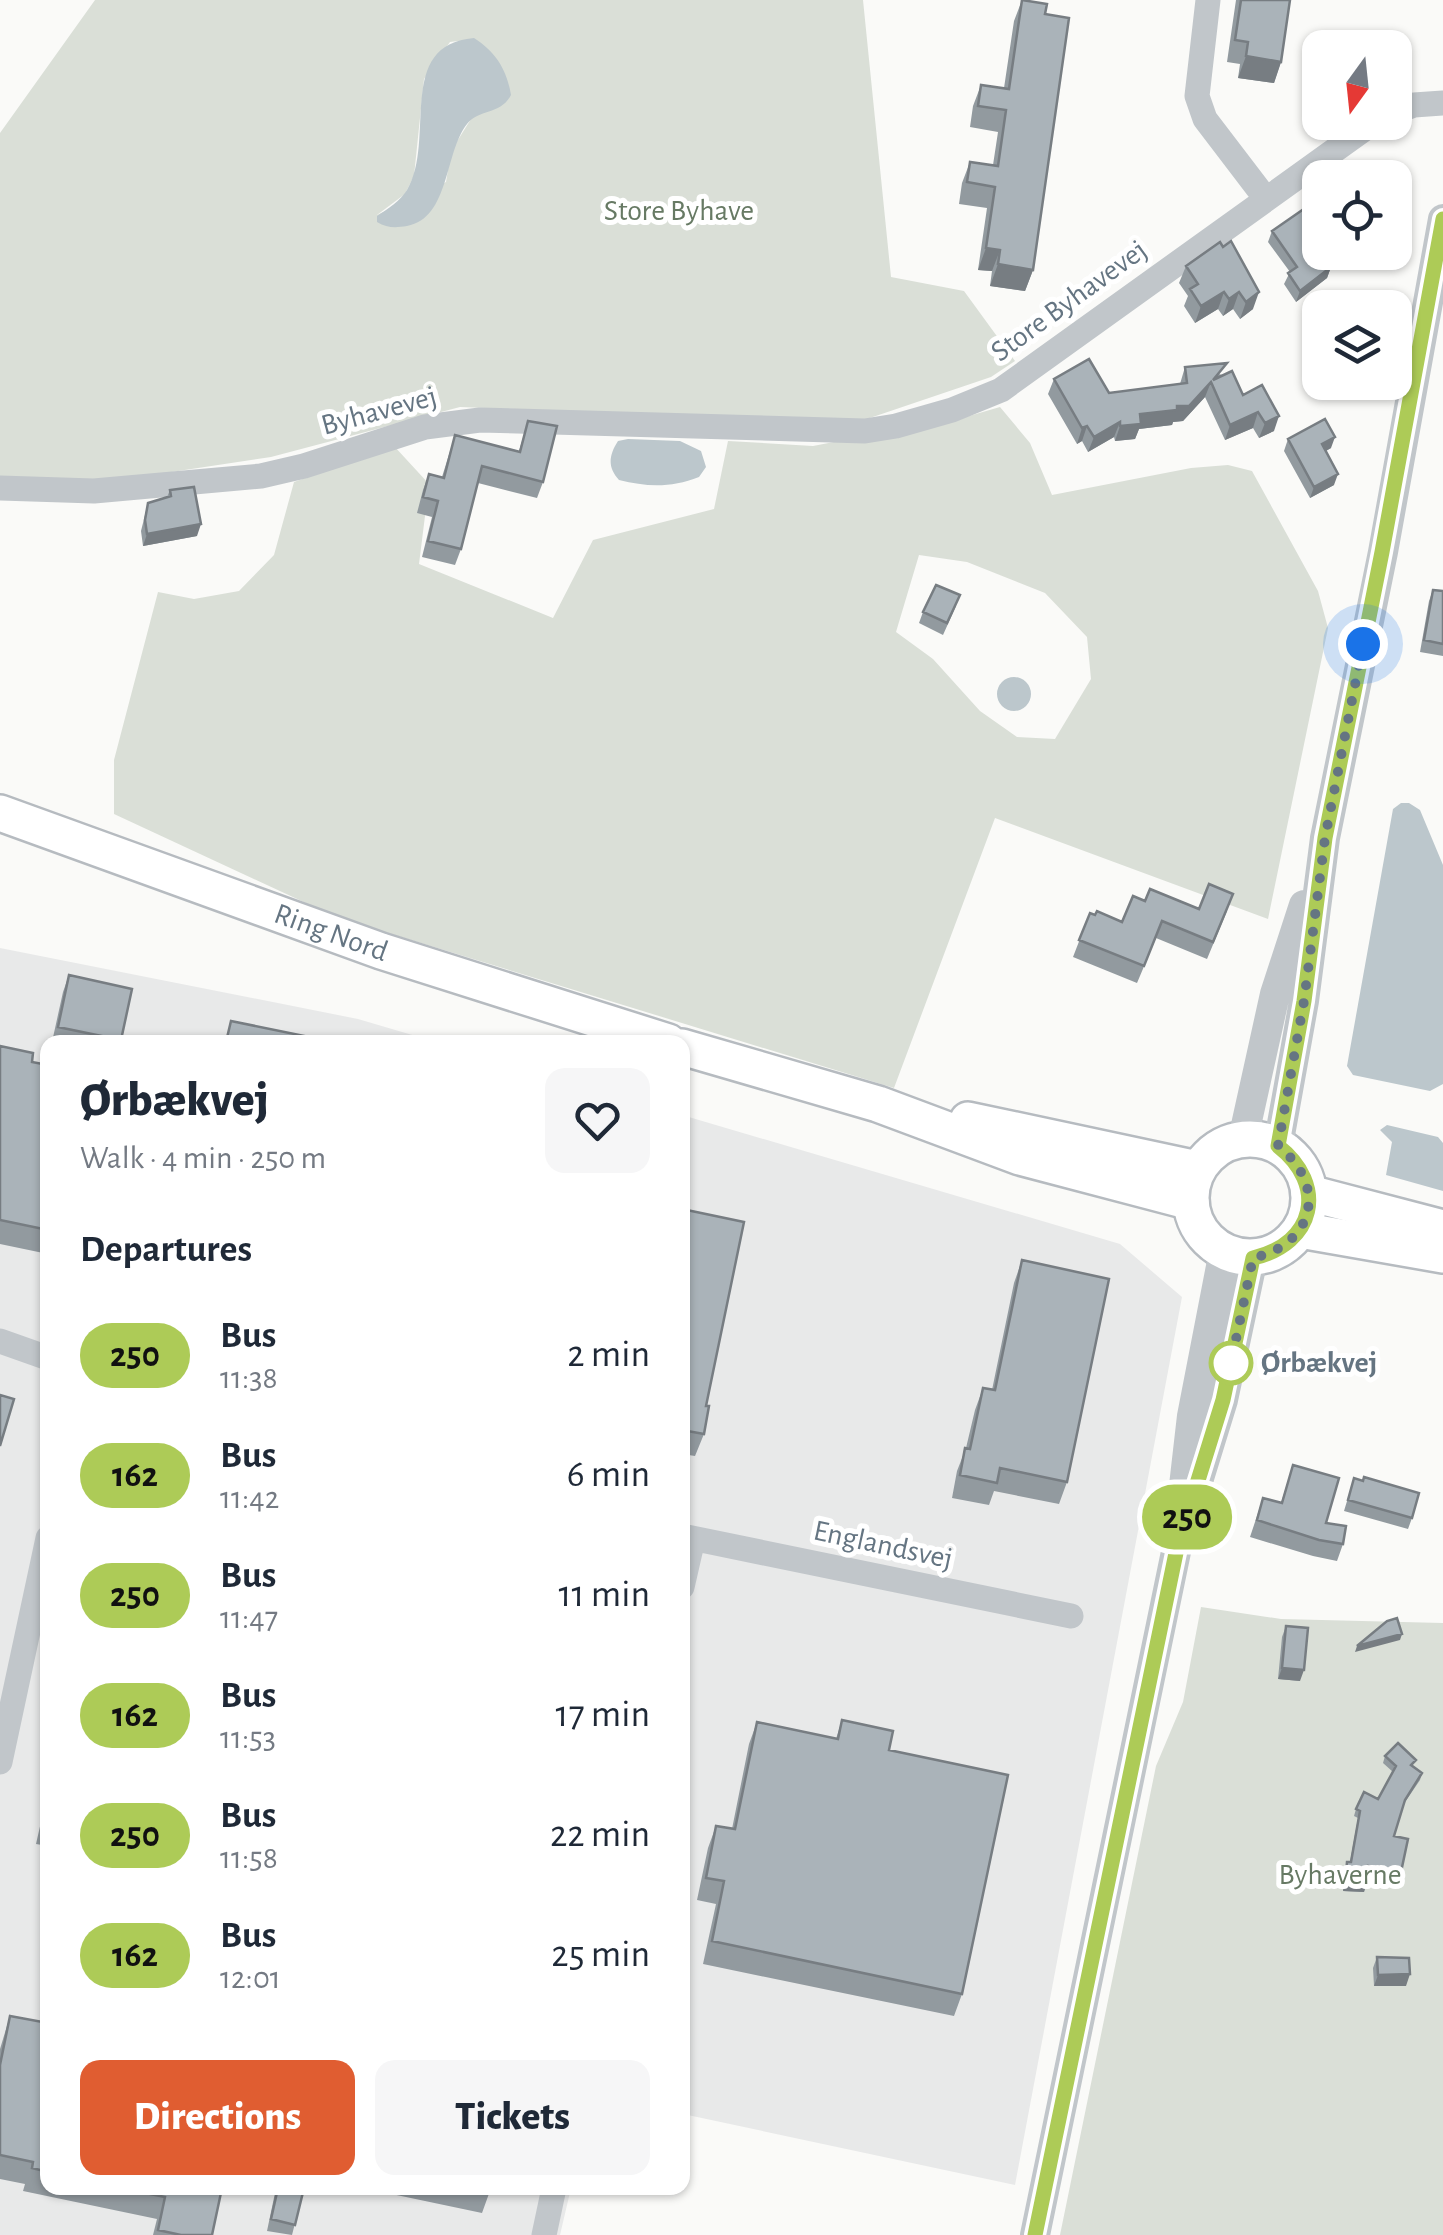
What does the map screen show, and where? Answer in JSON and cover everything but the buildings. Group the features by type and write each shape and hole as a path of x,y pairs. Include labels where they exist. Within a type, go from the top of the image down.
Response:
{"main road":[{"name":"Ring Nord","path":"0,813 382,951 646,1035"},
{"path":"690,1049 878,1104 1020,1157 1194,1186"},
{"path":"1261,1140 1278,1146 1294,1158 1305,1174 1310,1194 1308,1213 1300,1230 1272,1254 1238,1255 1207,1240 1196,1222 1194,1186 1226,1144 1261,1140"},
{"path":"1310,1194 1443,1228"},
{"path":"1300,1230 1443,1255"}],"street":[{"path":"1208,0 1197,96 1205,118 1266,199"},
{"path":"1412,107 1443,103"},
{"name":"Store Byhavevej","path":"896,426 952,410 1001,390 1349,140"},
{"path":"1278,1146 1304,1001 1325,838 1443,219"},
{"name":"Byhavevej","path":"0,488 94,491 261,476 425,427 480,420 833,432 896,426"},
{"path":"1243,1140 1275,994 1325,838"},
{"path":"1035,2235 1177,1548 1223,1400 1238,1255"},
{"path":"0,1342 40,1355"},
{"name":"Englandsvej","path":"690,1537 1071,1616"},
{"path":"0,1762 40,1575"},
{"path":"544,2235 553,2195"}],"shaded area":[{"path":"474,38 499,62 511,95 502,106 467,124 439,198 421,221 391,227 377,222 377,216 407,190 415,169 422,98 434,58 449,44"},
{"path":"618,441 680,441 701,451 706,467 699,477 669,485 619,480 611,466 611,456"},
{"path":"1014,677 1026,682 1031,694 1026,706 1014,711 1002,706 997,694 1002,682"},
{"path":"1401,803 1420,810 1443,865 1443,1084 1430,1091 1353,1075 1347,1066 1393,809"},
{"path":"0,948 358,1019 412,1035 40,1035 40,2195 569,2195 560,2235 0,2235"},
{"path":"690,1117 1120,1244 1182,1297 1015,2185 690,2115"},
{"path":"1387,1125 1438,1137 1443,1143 1443,1191 1386,1175 1392,1142 1380,1130"}],"green space":[{"name":"Store Byhave","path":"95,0 863,0 891,277 964,291 1015,361 991,377 858,422 460,407 271,457 92,484 0,479 0,133","holes":["474,39 471,119 451,151 446,182 377,215 405,194 414,176 424,79 450,42"]},
{"path":"1000,407 1030,443 1052,495 1191,468 1228,465 1252,471 1318,591 1328,628 1268,919 995,818 894,1088 336,917 114,814 114,760 158,592 194,599 239,591 274,555 294,482 394,446 429,484 419,564 553,618 593,540 714,509 728,441 813,446","holes":["919,555 967,562 1045,593 1087,637 1091,679 1055,739 1017,737 980,711 933,659 896,632"]},
{"name":"Byhaverne","path":"1201,1607 1281,1619 1443,1623 1443,2235 1060,2235 1156,1766 1183,1702"}],"bus line":[{"name":"250","path":"1035,2235 1177,1548 1223,1400 1253,1258 1272,1254 1288,1244 1308,1213 1310,1194 1305,1174 1294,1158 1278,1146 1304,1001 1325,838 1430,304 1443,219"}],"place":[{"name":"Ørbækvej","path":"1231,1363"}],"route":[{"path":"1231,1363 1230,1368 1253,1258 1272,1254 1288,1244 1308,1213 1310,1194 1305,1174 1294,1158 1278,1146 1304,1001 1325,838 1363,644"}]}
